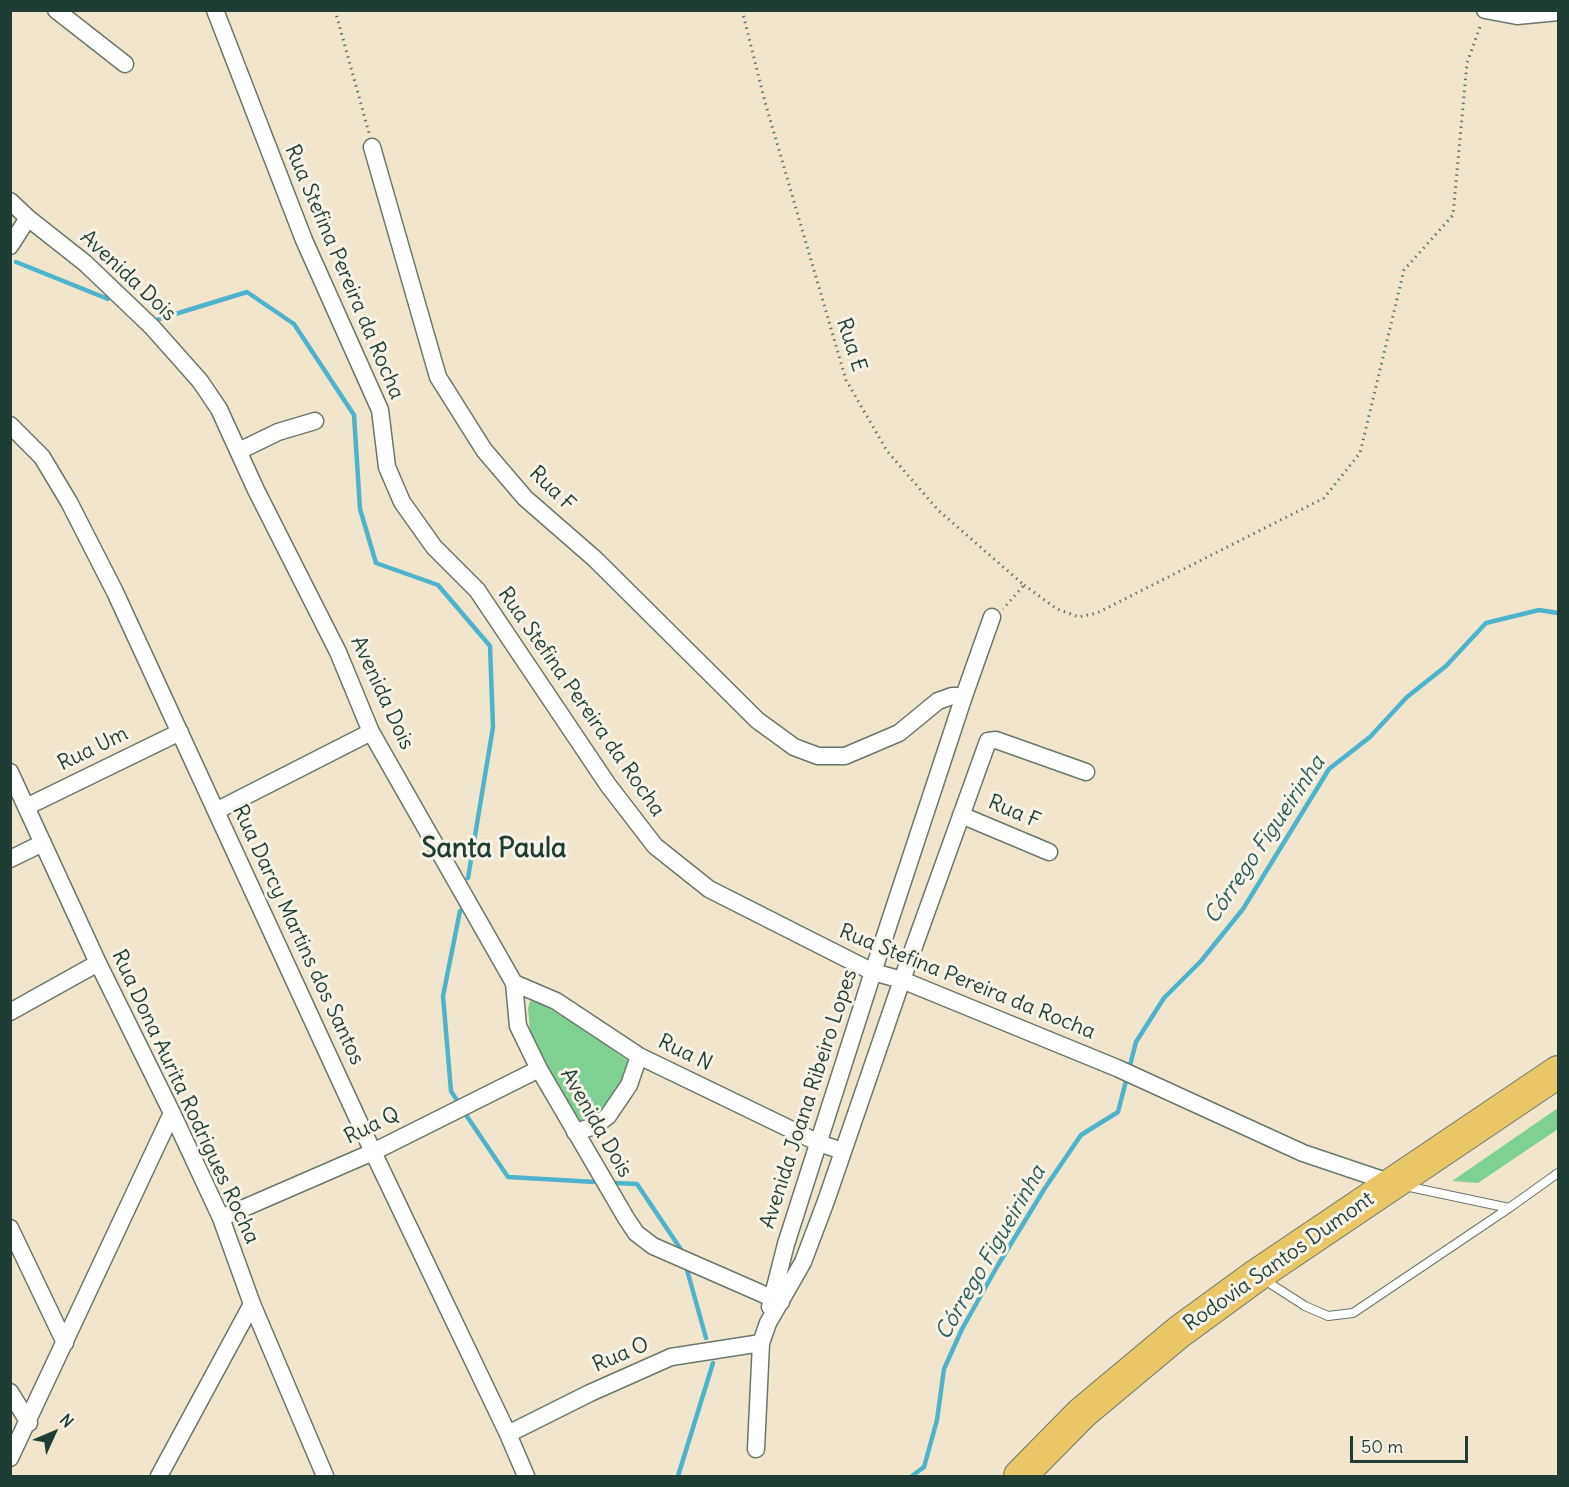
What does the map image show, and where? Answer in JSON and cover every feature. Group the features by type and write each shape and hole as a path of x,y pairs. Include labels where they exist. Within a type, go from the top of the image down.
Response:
{"highway":[{"name":"Rodovia Santos Dumont","path":"1020,1476 1082,1413 1179,1332 1257,1275 1558,1072"}],"street":[{"path":"56,10 125,64"},
{"name":"Rua Stefina Pereira da Rocha","path":"215,10 304,240 380,410 387,466 402,502 435,547 477,590 608,785 655,846 709,889 873,972 902,980 1117,1068 1303,1153 1392,1184"},
{"path":"1485,11 1517,16 1558,12"},
{"name":"Rua F","path":"372,147 438,377 484,450 525,498 595,559 757,720 794,747 818,756 846,756 899,733 938,701 952,696 964,696"},
{"name":"Avenida Dois","path":"10,201 28,219 85,263 152,327 200,381 219,409 256,490 338,652 371,732 514,983 518,1026 539,1069 636,1233 653,1246 776,1300"},
{"path":"10,246 28,219"},
{"path":"239,451 278,432 315,421"},
{"name":"Rua Darcy Martins dos Santos","path":"10,425 42,457 69,502 115,591 373,1152 508,1434 525,1476"},
{"name":"Avenida Joana Ribeiro Lopes","path":"756,1449 761,1343 776,1300 786,1244 873,972 992,617"},
{"name":"Rua Um","path":"26,807 180,732"},
{"path":"216,812 371,732"},
{"name":"Avenida Joana Ribeiro Lopes","path":"776,1300 803,1262 988,741 996,740 1086,772"},
{"name":"Rua Dona Aurita Rodrigues Rocha","path":"10,772 98,963 221,1218 252,1304 325,1476"},
{"name":"Rua F","path":"961,815 1049,852"},
{"path":"10,859 43,843"},
{"path":"10,1012 98,963"},
{"name":"Rua N","path":"514,983 556,1001 639,1056 819,1143 842,1150"},
{"path":"575,1132 596,1126 608,1116 629,1085 639,1056"},
{"name":"Rua Q","path":"221,1218 373,1152 539,1069"},
{"path":"10,1458 29,1423 172,1113"},
{"path":"10,1228 65,1343"},
{"path":"159,1476 252,1304"},
{"name":"Rua O","path":"508,1434 590,1393 672,1357 761,1343"},
{"path":"10,1392 29,1423"}],"lane":[{"path":"1257,1275 1328,1316 1353,1313 1558,1173"},
{"path":"1392,1184 1509,1208"}],"path":[{"path":"335,10 372,147"},
{"name":"Rua E","path":"742,10 765,102 846,380 887,451 938,510 1024,585 1057,609 1079,617 1096,613 1324,498 1360,453 1404,270 1453,215 1467,63 1485,11"},
{"path":"992,617 1010,603 1024,585"}],"green space":[{"path":"530,1001 538,1002 583,1028 628,1061 623,1082 602,1117 576,1124 530,1030 528,1008"},
{"path":"1558,1108 1558,1129 1478,1183 1452,1181"}],"waterway":[{"path":"16,262 108,299"},
{"path":"159,319 247,292 294,324 354,415 360,509 376,563 438,585 490,646 493,727 468,878"},
{"name":"Córrego Figueirinha","path":"912,1476 924,1467 937,1420 944,1369 962,1329 998,1265 1045,1188 1081,1135 1118,1112 1136,1042 1164,998 1201,961 1243,909 1329,769 1370,737 1407,697 1446,666 1486,623 1539,610 1558,613"},
{"path":"460,911 443,996 451,1091 460,1105"},
{"path":"464,1112 508,1177 595,1182"},
{"path":"615,1183 637,1184 682,1251"},
{"path":"687,1270 706,1338"},
{"path":"678,1476 713,1363"}],"district":[{"name":"Santa Paula","path":"494,849"}]}
